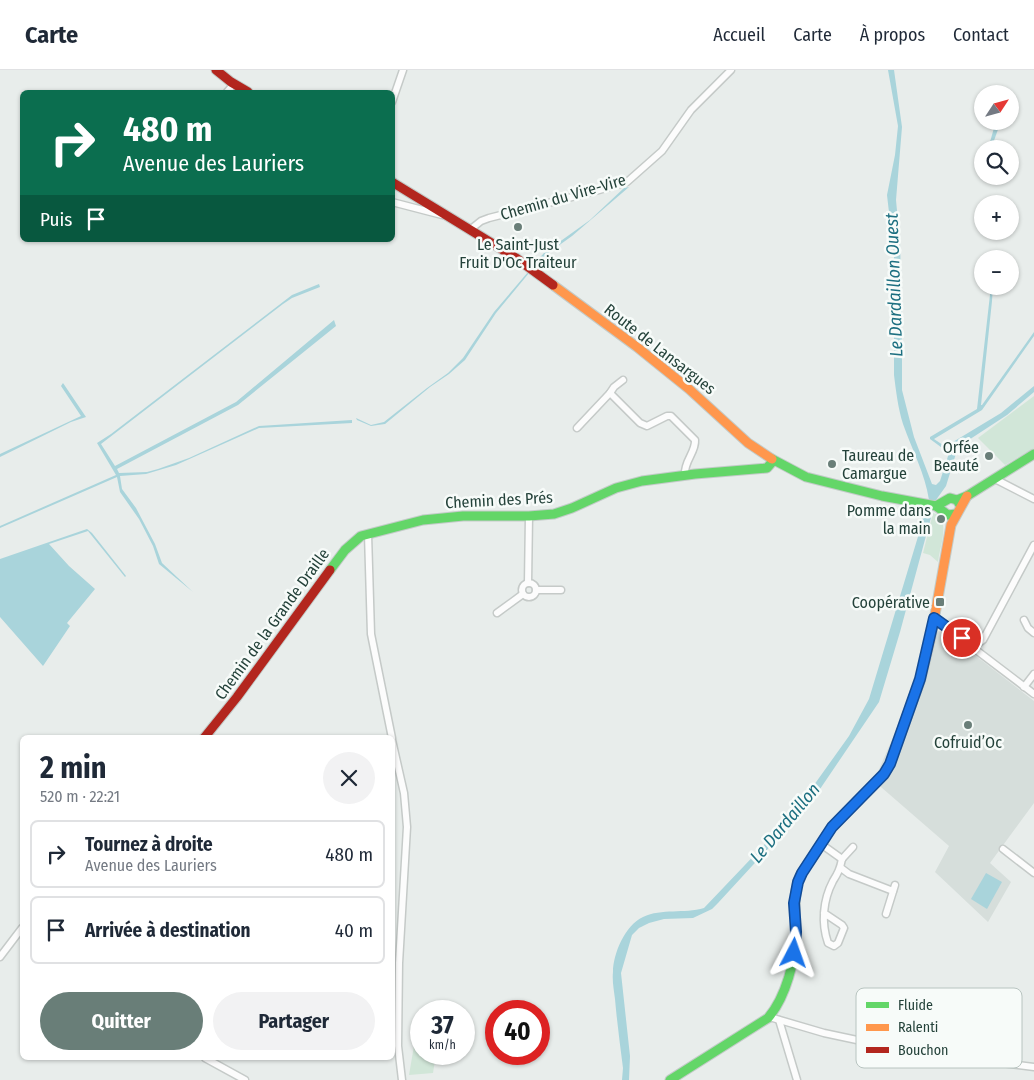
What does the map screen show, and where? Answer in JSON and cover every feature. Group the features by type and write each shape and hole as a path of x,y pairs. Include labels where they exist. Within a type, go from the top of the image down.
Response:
{"street":[{"path":"216,70 244,90"},
{"path":"395,93 403,70"},
{"name":"Chemin du Vire-Vire","path":"470,229 481,221 490,218 627,182 662,151 691,110 732,70"},
{"path":"229,90 235,85"},
{"name":"Route de Lansargues","path":"395,184 516,258 637,347 689,388 748,443 773,461 790,471 806,476 882,496 949,510"},
{"path":"395,202 447,215"},
{"path":"577,428 610,394 614,387 623,380"},
{"path":"610,394 643,425 649,425 664,417 671,416 694,438 696,445 686,464 685,474"},
{"path":"670,1080 768,1018 781,1000 790,972 796,936 794,903 798,882 836,822 884,774 890,764 920,679 934,618 949,510 967,496 1034,454"},
{"name":"Chemin des Prés","path":"368,534 403,524 437,518 529,516 565,512 623,486 685,474 766,468 773,461"},
{"path":"999,476 1004,483 1034,499"},
{"path":"528,583 529,516"},
{"path":"368,534 371,634 391,735"},
{"name":"Chemin de la Grande Draille","path":"206,735 237,697 345,550 361,536 368,534"},
{"path":"974,647 982,640 1034,545"},
{"path":"528,583 533,584 536,590 535,594 527,597 523,594 522,588 524,584 528,583"},
{"path":"536,590 562,590"},
{"path":"497,614 523,594"},
{"path":"934,618 1034,694"},
{"path":"1024,620 1028,628 1034,632"},
{"path":"1024,687 1034,674"},
{"path":"395,752 404,793 407,827 398,963 398,1046 402,1080"},
{"path":"821,844 842,859"},
{"path":"824,913 844,928 838,943 834,946 828,942 824,929 824,913 829,890 841,868 842,859 852,847"},
{"path":"1003,849 1034,873"},
{"path":"841,868 849,874 894,888 886,914"},
{"path":"0,957 20,936"},
{"path":"768,1018 856,1040"},
{"path":"779,1020 797,1080"},
{"path":"209,1060 245,1080"}],"shaded area":[{"path":"929,630 945,632 1034,701 1034,803 990,863 1011,882 988,922 935,872 949,846 874,781 907,705"}],"green space":[{"path":"1034,396 1034,448 1005,465 978,438"},
{"path":"933,513 941,516 943,522 938,562 930,555 923,553"},
{"path":"411,1065 434,1065 433,1073 409,1075"}],"water":[{"name":"Le Dardaillon Ouest","path":"888,70 894,70 902,127 896,200 900,243 902,390 914,437 932,484 936,485 940,481 949,453 930,439 930,437 977,409 990,295 992,295 992,301 981,405 1034,332 1034,336 982,410 934,439 949,449 953,442 1001,413 1034,386 1034,392 1007,415 958,447 946,486 936,500 929,500 921,471 903,424 898,406 894,375 894,256 887,195 895,155 898,126"},
{"path":"993,130 998,130 994,140 991,140"},
{"path":"629,187 572,236 547,254 535,267 533,265 544,253 590,220 624,188"},
{"path":"528,272 496,313 465,360 449,374 385,424 371,426 357,420 356,418 371,425 384,422 448,373 463,358 494,312"},
{"path":"319,284 320,287 292,298 283,304 101,444 115,466 236,402 334,320 336,326 238,405 117,469 119,473 147,472 158,469 189,458 259,426 352,420 352,423 259,428 176,465 146,474 120,476 122,489 136,508 155,544 162,563 193,592 159,564 153,546 139,519 120,492 117,477 0,528 0,526 116,475 97,443 292,295"},
{"path":"63,383 86,417 71,422 0,457 0,454 81,416 61,386"},
{"name":"Le Dardaillon","path":"928,508 933,510 879,702 818,792 712,909 693,918 664,919 649,923 639,928 632,935 621,973 630,1056 629,1080 622,1080 623,1068 613,979 615,957 621,941 631,926 650,914 704,908 784,824 849,736 869,699 920,530 920,523"},
{"path":"87,529 126,576 88,531 49,544 69,566 95,589 67,623 70,626 43,666 0,617 0,559"},
{"path":"986,873 1002,882 987,909 971,899"}],"traffic: fast":[{"path":"957,500 967,496 1034,454"},
{"path":"772,459 806,477 882,496 936,506 948,515 956,514"},
{"path":"330,570 345,550 361,536 423,520 463,516 554,514 616,488 642,481 767,468 773,461"},
{"path":"936,506 950,498 957,500 960,505"},
{"path":"670,1080 768,1018 774,1009 785,989 792,965 796,942 796,887 802,872 812,858"}],"traffic: slow":[{"path":"553,285 637,347 689,389 748,443 772,459"},
{"path":"907,717 921,679 931,637 951,525 967,496"}],"traffic: jam":[{"path":"216,70 245,90"},
{"path":"395,184 516,258 553,285"},
{"path":"206,735 237,697 330,570"},
{"path":"812,858 832,827 884,775 890,764 907,717"}],"place":[{"name":"Le Saint-Just Fruit D'Oc Traiteur","path":"518,227"},
{"name":"Orfée Beauté","path":"989,456"},
{"name":"Taureau de Camargue","path":"832,464"},
{"name":"Pomme dans la main","path":"941,519"},
{"name":"Coopérative","path":"940,602"},
{"name":"Cofruid’Oc","path":"968,725"}],"route":[{"path":"794,953 796,932 794,903 798,882 832,827 884,774 890,764 920,679 934,618 962,638"}]}
